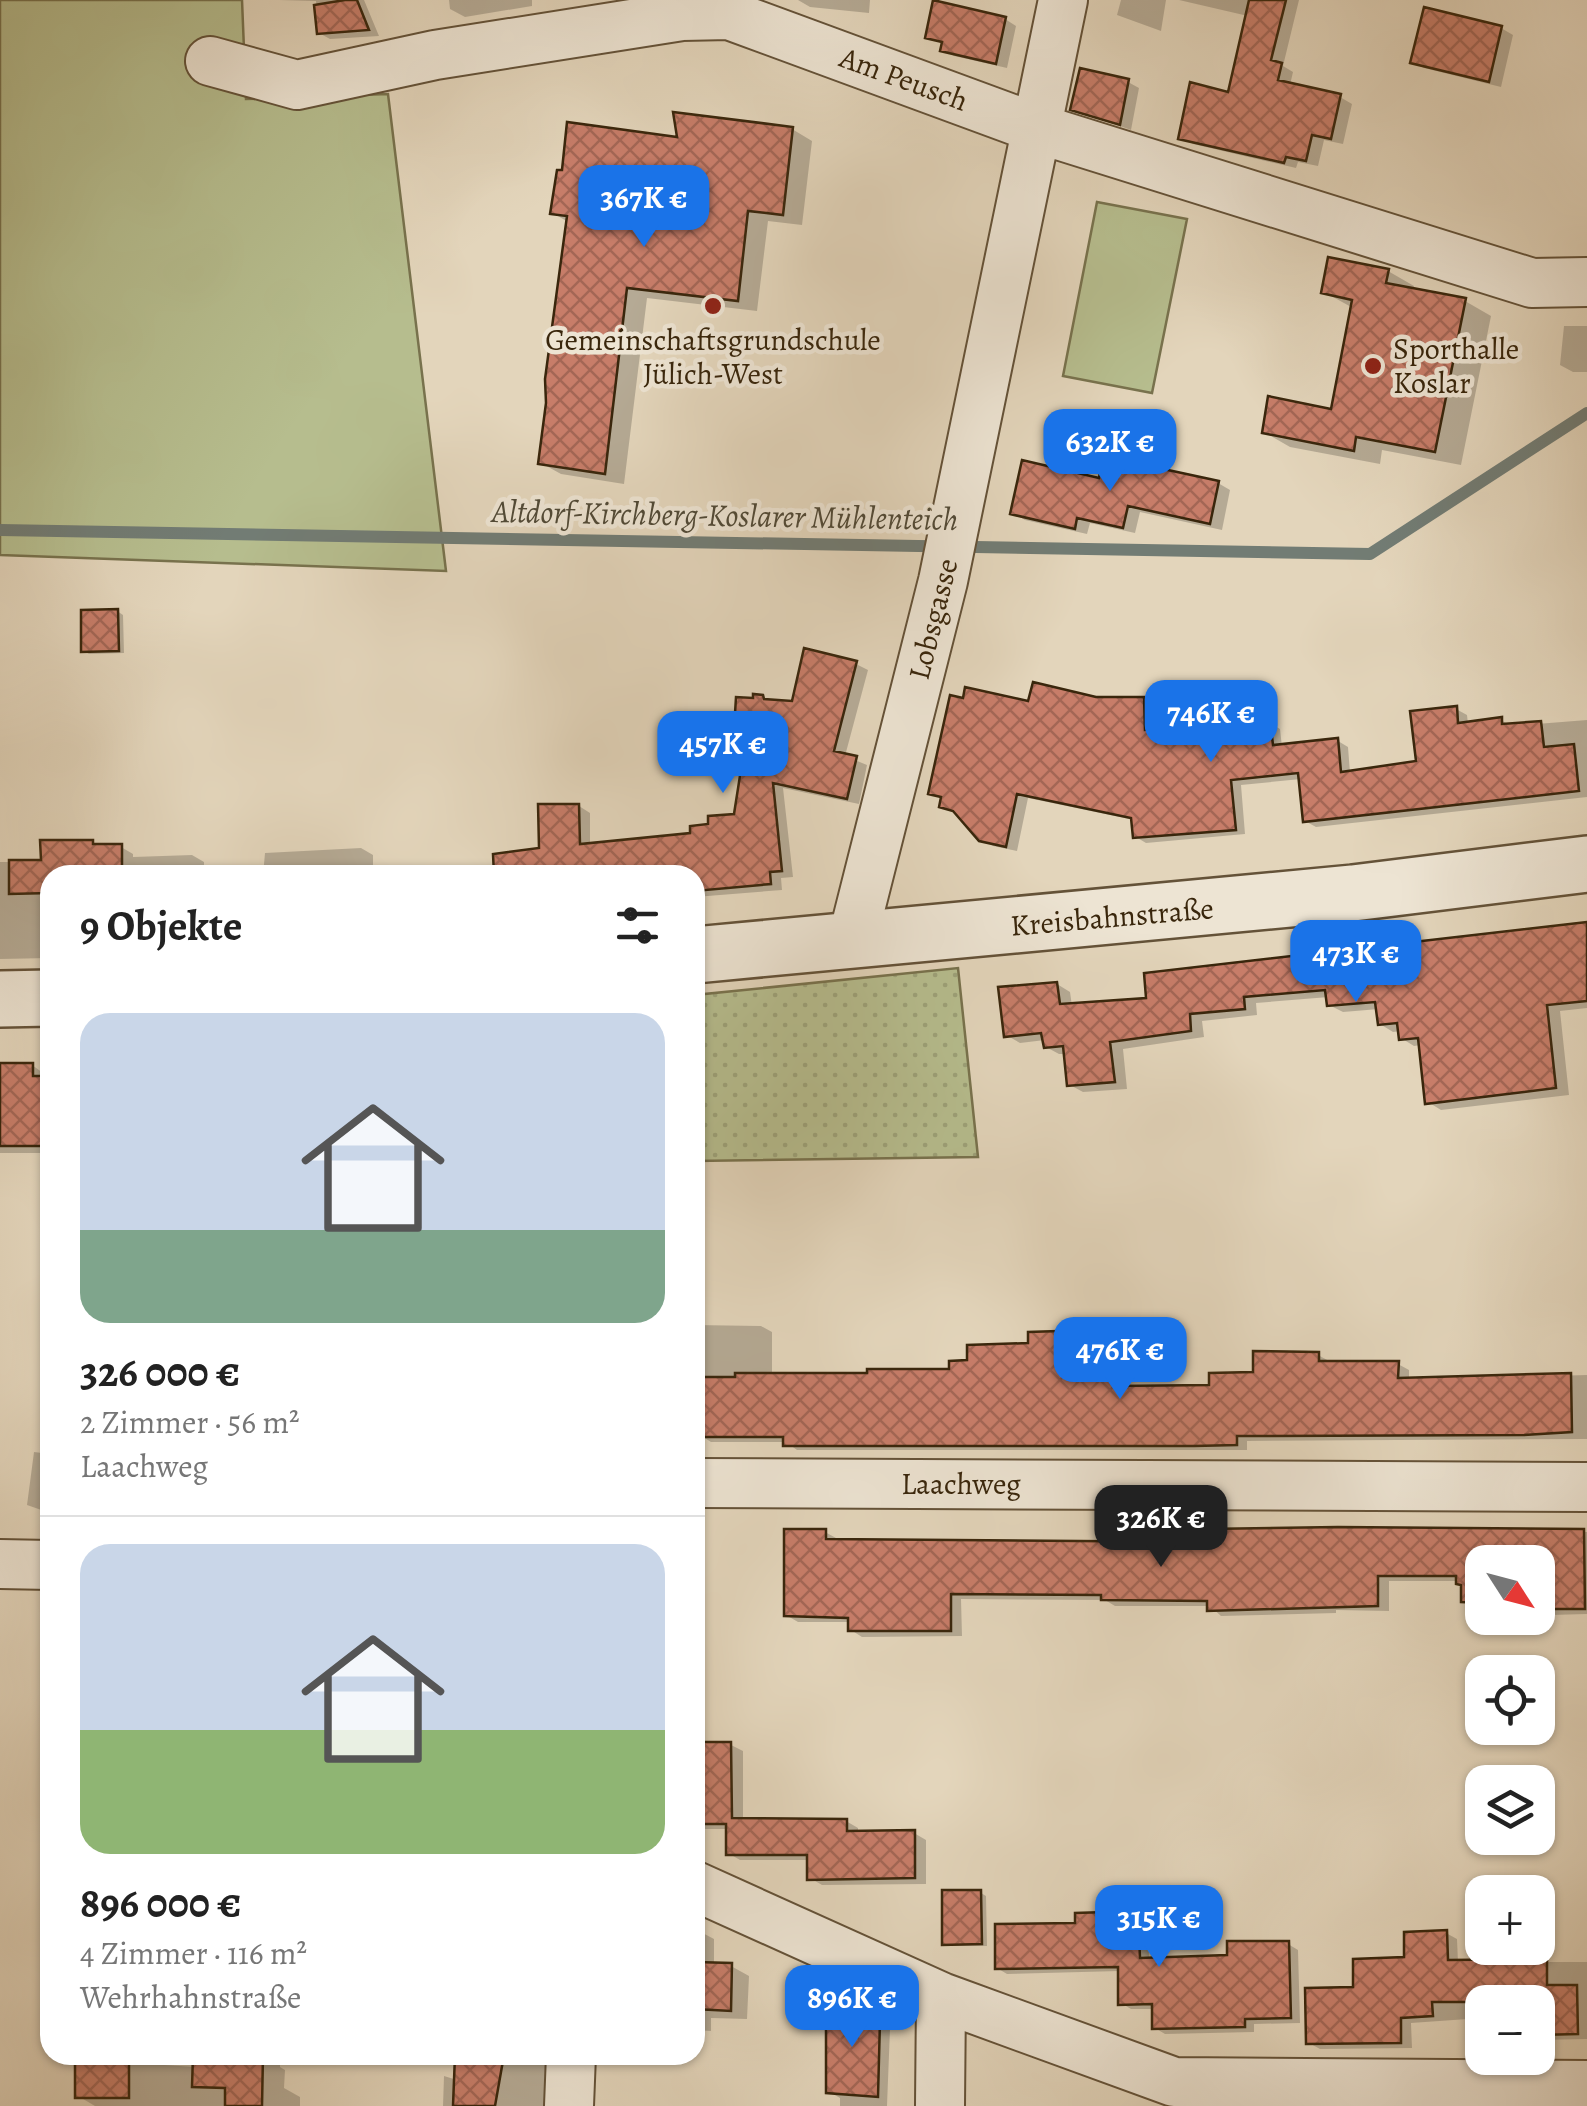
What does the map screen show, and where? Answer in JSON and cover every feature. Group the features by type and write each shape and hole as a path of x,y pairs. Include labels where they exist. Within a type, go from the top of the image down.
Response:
{"street":[{"name":"Lobsgasse","path":"852,941 943,581 1064,0"},
{"name":"Am Peusch","path":"210,61 297,85 435,55 682,16 729,14 1036,128 1532,284 1587,282"},
{"name":"Kreisbahnstraße","path":"705,954 1353,894 1587,864"},
{"path":"0,999 40,998"},
{"name":"Laachweg","path":"705,1483 1587,1488"},
{"path":"0,1564 40,1565"},
{"path":"705,1891 941,1998 1174,2082 1587,2085"},
{"path":"940,2106 941,1998"},
{"path":"569,2106 571,2065"}],"green space":[{"path":"0,0 242,0 246,99 388,94 446,571 0,555"},
{"path":"1097,202 1187,219 1152,393 1063,376"},
{"path":"958,968 978,1157 705,1161 705,994"}],"building":[{"path":"357,0 369,30 317,34 314,5"},
{"path":"933,0 1006,17 996,64 940,51 942,42 925,38"},
{"path":"1249,0 1286,0 1271,60 1282,63 1278,80 1341,94 1331,139 1312,135 1306,161 1286,157 1284,163 1178,139 1190,82 1228,92"},
{"path":"1424,7 1502,26 1489,82 1410,63"},
{"path":"1080,68 1129,79 1120,125 1070,110"},
{"path":"673,112 793,127 783,215 748,211 738,301 627,288 605,474 538,464 567,216 550,214 557,170 562,170 567,122 677,137"},
{"path":"1328,257 1389,269 1386,283 1466,298 1435,452 1356,437 1354,451 1262,433 1268,396 1331,409 1352,300 1321,293"},
{"path":"1103,456 1219,481 1210,524 1128,506 1123,528 1077,518 1075,529 1010,514 1022,460 1099,478"},
{"path":"118,609 119,651 81,652 81,610"},
{"path":"804,648 857,661 834,751 857,756 847,799 773,783 782,871 770,872 771,884 705,890 705,865 494,865 493,854 539,848 538,804 579,804 580,844 690,833 690,826 708,824 708,816 734,814 747,731 734,730 736,697 753,698 753,694 792,701"},
{"path":"1033,682 1096,697 1144,697 1145,730 1270,720 1273,745 1338,738 1341,772 1416,761 1410,711 1457,706 1458,723 1502,717 1502,724 1541,721 1544,747 1574,744 1579,791 1303,822 1298,773 1231,780 1236,830 1133,838 1131,818 1017,794 1006,847 979,841 953,811 939,807 941,797 928,794 950,695 963,698 965,687 1028,701"},
{"path":"40,840 122,844 122,865 40,865 40,893 9,894 9,860 41,860"},
{"path":"1587,922 1587,1001 1547,1005 1556,1088 1425,1104 1418,1038 1399,1040 1397,1023 1378,1025 1375,1002 1327,1006 1325,990 1244,997 1245,1009 1190,1014 1191,1031 1110,1042 1115,1082 1067,1086 1063,1046 1044,1048 1041,1033 1004,1037 998,987 1057,982 1060,1004 1146,998 1144,973"},
{"path":"0,1063 33,1063 33,1076 40,1076 40,1146 0,1146"},
{"path":"1028,1332 1116,1333 1115,1386 1209,1385 1209,1373 1253,1372 1253,1351 1319,1352 1319,1361 1399,1361 1398,1378 1571,1373 1572,1432 1237,1436 1237,1445 1194,1446 783,1446 783,1437 705,1437 705,1377 735,1377 735,1373 949,1369 949,1361 967,1360 967,1345 1028,1343"},
{"path":"784,1529 826,1529 826,1539 1204,1542 1205,1529 1584,1529 1585,1609 1555,1609 1555,1545 1465,1545 1465,1602 1461,1602 1461,1585 1456,1584 1456,1576 1378,1576 1378,1606 1207,1611 1207,1601 1101,1600 1101,1595 951,1594 951,1631 848,1631 848,1618 784,1616"},
{"path":"705,1742 731,1742 732,1818 847,1819 847,1831 915,1830 915,1878 807,1880 807,1855 726,1855 726,1824 705,1824"},
{"path":"942,1890 981,1890 982,1944 942,1945"},
{"path":"1138,1911 1140,1958 1227,1955 1227,1941 1289,1941 1291,2018 1245,2019 1245,2027 1152,2029 1152,2004 1118,2005 1118,1967 995,1969 995,1924 1075,1923 1075,1913"},
{"path":"1447,1930 1448,1960 1465,1960 1465,1965 1547,1965 1547,1985 1465,1985 1465,2002 1432,2002 1433,2016 1401,2018 1401,2043 1306,2044 1305,1988 1353,1987 1353,1959 1404,1957 1404,1932"},
{"path":"705,1962 732,1963 731,2011 705,2010"},
{"path":"1555,1985 1577,1985 1578,2034 1555,2035"},
{"path":"826,2000 865,2001 865,2019 880,2020 878,2097 826,2093"},
{"path":"75,2065 129,2065 129,2098 75,2098"},
{"path":"193,2065 263,2065 262,2106 225,2106 225,2088 192,2087"},
{"path":"455,2065 502,2065 495,2106 453,2106"}],"waterway":[{"name":"Altdorf-Kirchberg-Koslarer Mühlenteich","path":"0,530 1370,554 1587,413"}],"place":[{"name":"Gemeinschaftsgrundschule Jülich-West","path":"713,306"},
{"name":"Sporthalle Koslar","path":"1373,366"}]}
